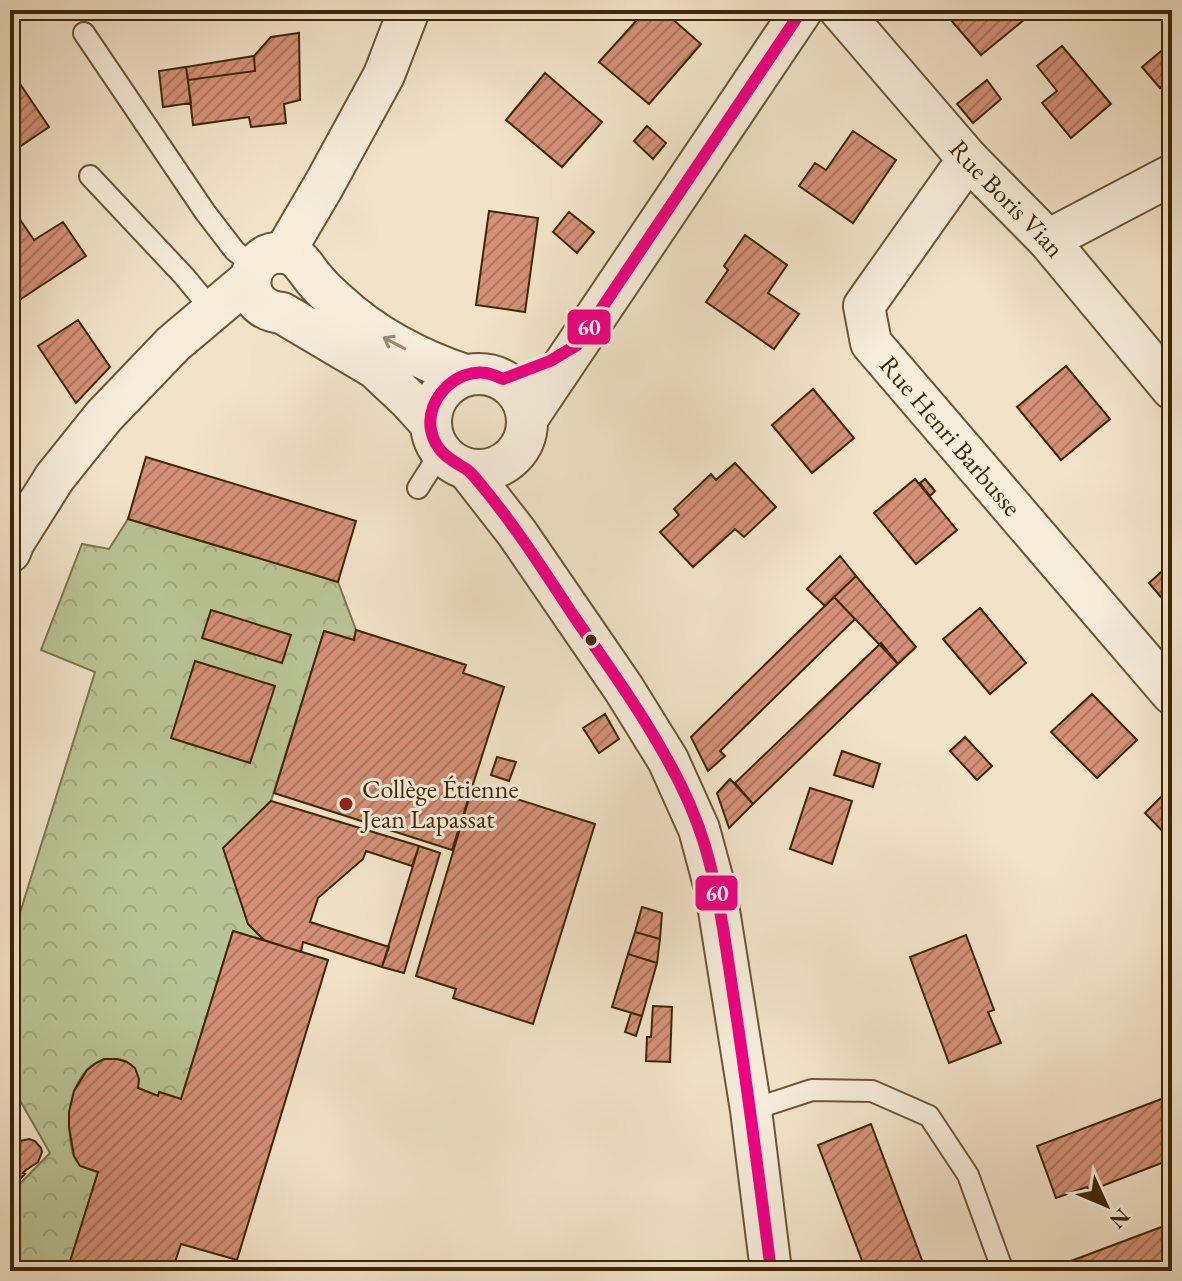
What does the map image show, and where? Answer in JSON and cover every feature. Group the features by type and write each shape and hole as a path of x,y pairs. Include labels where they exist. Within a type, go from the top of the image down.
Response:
{"street":[{"path":"10,552 55,477 104,416 173,344 213,311 273,282 384,75 409,10"},
{"path":"527,419 802,10"},
{"name":"Rue Boris Vian","path":"840,10 968,159 1048,240 1172,389"},
{"name":"Rue Henri Barbusse","path":"968,159 864,306 871,343 1172,694"},
{"path":"1048,240 1172,175"},
{"path":"273,282 339,304 365,326 425,359 444,368 484,377 520,396 527,419 525,436 517,452 460,452 375,368 273,282"},
{"path":"577,345 550,361 484,377 451,381 432,407 624,689 668,760 699,829 716,892 751,1110 771,1271"}],"lane":[{"path":"84,33 205,212 235,251 273,282"},
{"path":"90,176 213,311"},
{"path":"418,488 460,452"},
{"path":"751,1110 812,1090 872,1091 929,1116 968,1175 1003,1271"}],"green space":[{"path":"128,519 338,582 356,630 354,640 324,631 271,801 224,848 248,924 264,940 233,931 181,1099 160,1092 158,1096 138,1088 135,1069 121,1060 103,1060 86,1071 76,1086 71,1102 71,1145 80,1165 98,1172 67,1271 10,1271 10,1194 50,1153 10,1083 10,945 95,672 41,650 82,544 109,549"}],"building":[{"path":"646,10 662,10 701,44 649,104 599,62"},
{"path":"960,10 1036,10 981,55 950,19"},
{"path":"299,33 300,100 284,104 286,123 251,127 249,117 193,125 188,80 255,71 254,56 271,37"},
{"path":"1172,42 1172,78 1160,88 1142,67"},
{"path":"1062,46 1111,104 1071,138 1042,103 1057,91 1037,66"},
{"path":"254,56 255,71 188,80 186,67"},
{"path":"186,67 191,103 163,107 159,71"},
{"path":"10,69 49,127 15,150 17,155 10,160"},
{"path":"545,73 602,122 562,167 506,120"},
{"path":"987,80 1001,99 973,123 957,104"},
{"path":"647,126 666,143 653,159 634,141"},
{"path":"853,131 896,160 853,223 799,186 815,163 826,170"},
{"path":"10,204 21,221 10,228"},
{"path":"489,211 538,218 525,312 476,305"},
{"path":"569,212 594,232 577,253 553,232"},
{"path":"21,221 34,240 63,222 86,256 18,301 10,290 10,228"},
{"path":"745,235 787,265 768,293 799,314 774,349 706,302 728,270 724,266"},
{"path":"78,320 110,367 76,403 38,346"},
{"path":"1066,366 1110,419 1061,460 1017,407"},
{"path":"813,389 854,438 812,473 772,425"},
{"path":"146,457 356,521 338,582 128,519"},
{"path":"735,463 776,507 744,537 735,529 693,567 660,532 679,515 674,509 711,474 716,480"},
{"path":"915,479 957,530 916,564 874,513"},
{"path":"925,479 935,491 930,496 920,483"},
{"path":"840,556 856,576 825,606 807,589"},
{"path":"1170,564 1172,566 1172,610 1149,583"},
{"path":"856,576 916,647 898,664 834,597"},
{"path":"834,597 855,619 720,751 725,756 708,771 691,737"},
{"path":"980,608 1026,663 990,694 943,639"},
{"path":"211,610 291,635 282,663 202,638"},
{"path":"356,630 466,665 463,673 504,687 452,850 274,793 324,631 354,640"},
{"path":"881,643 898,664 753,804 735,783"},
{"path":"195,661 275,686 250,763 171,738"},
{"path":"1092,694 1137,740 1097,778 1051,732"},
{"path":"605,714 619,739 599,753 583,728"},
{"path":"965,737 992,766 977,780 950,751"},
{"path":"842,751 880,764 873,787 834,775"},
{"path":"497,757 516,762 509,781 491,775"},
{"path":"730,779 753,804 729,828 717,793"},
{"path":"473,785 595,824 533,1024 453,998 456,989 416,976"},
{"path":"1172,786 1172,841 1145,813"},
{"path":"810,788 852,801 832,864 790,849"},
{"path":"271,801 419,846 412,866 366,851 363,859 318,898 310,922 389,947 382,967 303,942 301,952 264,940 248,924 223,848"},
{"path":"419,846 440,853 404,973 382,967"},
{"path":"642,907 662,913 660,939 635,932"},
{"path":"233,931 328,960 237,1260 181,1244 172,1271 67,1271 98,1172 80,1166 74,1156 69,1112 74,1091 87,1070 96,1063 104,1059 117,1059 135,1068 138,1088 158,1096 159,1092 181,1099"},
{"path":"635,932 660,939 657,963 628,954"},
{"path":"966,935 994,1010 988,1012 1001,1043 949,1063 910,957"},
{"path":"628,954 657,963 642,1016 612,1007"},
{"path":"653,1006 672,1007 670,1062 646,1061"},
{"path":"631,1013 642,1016 636,1036 625,1032"},
{"path":"1172,1095 1172,1159 1089,1191 1087,1187 1056,1198 1037,1146"},
{"path":"871,1124 926,1271 866,1271 818,1145"},
{"path":"10,1127 20,1141 35,1141 42,1152 38,1162 26,1170 10,1189"},
{"path":"1172,1223 1172,1271 1047,1270"}],"transit line":[{"name":"60","path":"771,1271 723,929 711,866 692,809 669,763 620,682 494,502 470,472 439,449 430,419 438,397 454,381 475,373 503,379 550,361 577,345 802,10"}],"place":[{"name":"Collège Étienne Jean Lapassat","path":"346,804"}]}
